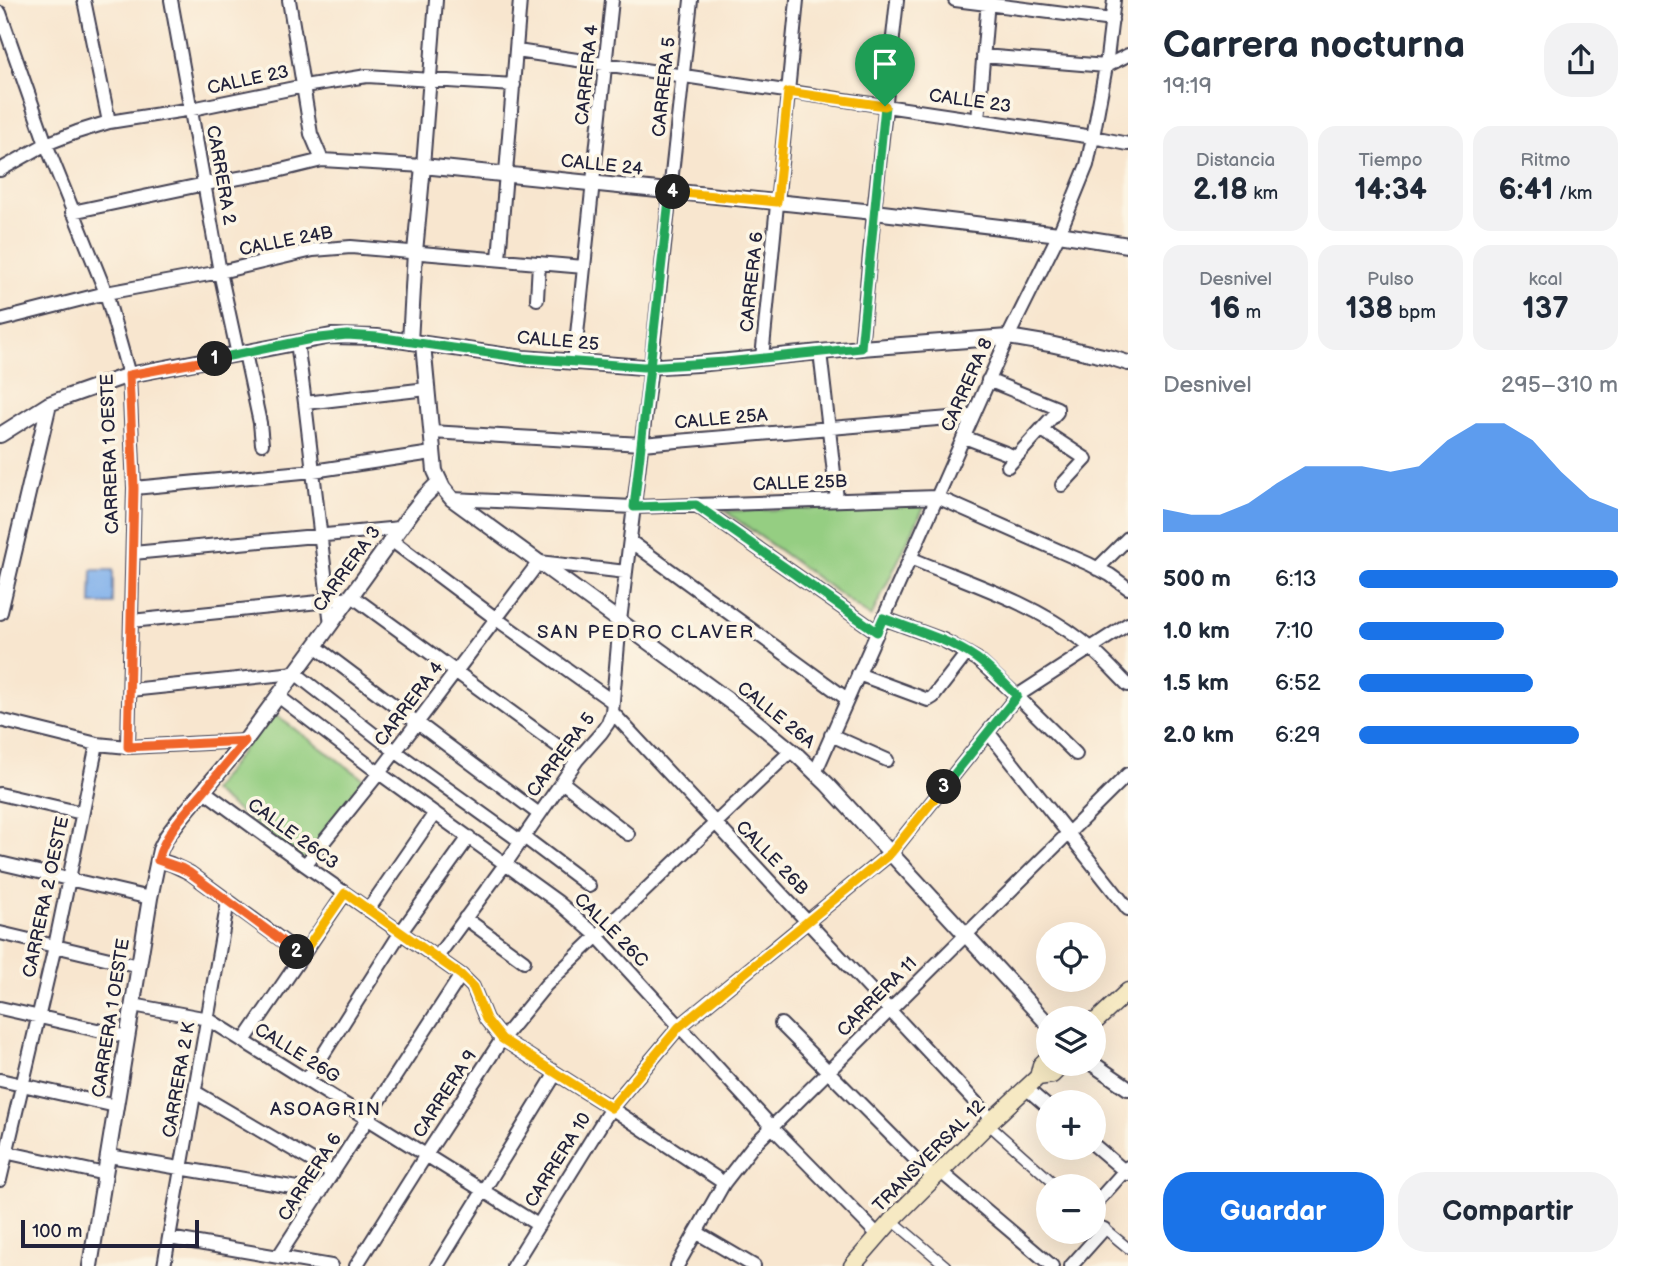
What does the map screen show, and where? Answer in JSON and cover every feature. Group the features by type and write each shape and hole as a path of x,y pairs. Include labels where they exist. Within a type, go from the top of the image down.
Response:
{"main road":[{"path":"1106,1014 1128,991"},
{"name":"TRANSVERSAL 12","path":"852,1266 892,1220 1032,1083 1036,1075"},
{"name":"TRANSVERSAL 12","path":"1032,1083 1050,1076"}],"street":[{"path":"84,0 109,122"},
{"name":"CARRERA 2","path":"171,0 220,272 260,423 262,444"},
{"path":"289,0 312,134 322,160"},
{"path":"436,0 415,252 416,343 427,389 432,453 439,482"},
{"path":"499,260 520,0"},
{"name":"CARRERA 4","path":"574,363 612,0"},
{"name":"CARRERA 5","path":"436,957 578,760 601,733 608,723 613,707 620,621 691,0"},
{"name":"CARRERA 6","path":"762,358 797,0"},
{"path":"861,348 897,0"},
{"path":"955,0 988,2 1112,20"},
{"name":"CARRERA 8","path":"815,773 1007,337 1059,234 1087,165 1106,66 1114,0"},
{"path":"978,120 988,2"},
{"name":"CARRERA 1 OESTE","path":"0,13 46,144 106,293 129,375 134,488 128,747"},
{"name":"CALLE 23","path":"517,51 1128,144"},
{"path":"983,56 1106,66 1128,55"},
{"name":"CALLE 23","path":"0,170 46,144 109,122 191,109 304,86 367,76 514,86"},
{"name":"CALLE 24","path":"72,212 322,160 423,166 874,212 1128,245"},
{"name":"CALLE 24B","path":"0,320 106,293 220,272 332,247 584,267"},
{"path":"537,299 538,263"},
{"name":"CALLE 25","path":"0,435 49,404 129,375 331,336 377,337 574,363 651,366 1007,337 1050,344 1128,363"},
{"path":"297,342 331,625"},
{"path":"820,352 837,499"},
{"path":"964,437 1012,461 1056,412 1056,408 988,380"},
{"path":"305,403 427,389"},
{"path":"0,612 49,404"},
{"name":"CALLE 25A","path":"431,432 642,444 972,416"},
{"path":"1042,429 1086,459 1062,485"},
{"path":"134,488 313,471 432,453"},
{"name":"CALLE 26A","path":"439,482 452,499 743,711 792,751 891,853 1036,1011"},
{"name":"CARRERA 3","path":"204,791 245,741 423,498 439,482"},
{"name":"CALLE 25B","path":"452,499 634,507 937,497 1110,575 1128,588"},
{"path":"696,505 877,632"},
{"path":"132,553 321,536 396,534"},
{"name":"CALLE 26B","path":"396,534 495,618 613,707 715,824 890,1009 990,1122 1044,1174"},
{"path":"1097,569 1128,538"},
{"path":"630,541 847,699"},
{"path":"910,558 1030,609 1058,624 1091,649 1128,685"},
{"path":"539,562 626,572"},
{"name":"CARRERA 4","path":"305,865 379,773 539,562"},
{"path":"131,621 329,601 352,596 578,760"},
{"path":"883,618 943,640 989,668 1076,754"},
{"name":"CARRERA 10","path":"513,1266 611,1108 679,1027 891,853 1017,696 1128,624"},
{"path":"315,646 539,814"},
{"path":"858,674 928,700 967,653"},
{"path":"130,690 295,673 395,751 589,886"},
{"name":"CALLE 26C","path":"278,696 379,773 558,902 596,936 771,1126 878,1235"},
{"path":"0,720 97,744 128,747 245,741"},
{"path":"988,732 1128,909"},
{"path":"831,735 887,760"},
{"name":"CARRERA 2 OESTE","path":"0,1180 3,1152 55,946 97,744"},
{"name":"CARRERA 9","path":"356,1266 502,1039 546,985 792,751"},
{"name":"CARRERA 11","path":"677,1266 724,1183 771,1126 1128,774"},
{"path":"562,782 628,834"},
{"name":"CARRERA 1 OESTE","path":"90,1266 160,850 167,836 204,791"},
{"name":"CALLE 26C3","path":"204,791 461,975 473,987 486,1019 502,1039 724,1183"},
{"path":"0,794 82,813"},
{"path":"368,910 435,813"},
{"path":"307,1080 401,932 469,837"},
{"path":"158,860 181,868 302,955"},
{"path":"0,863 150,898"},
{"path":"244,1041 345,893"},
{"name":"CARRERA 2 K","path":"164,1266 228,901"},
{"path":"465,918 524,961"},
{"path":"0,933 139,966"},
{"name":"CARRERA 6","path":"278,1257 461,975"},
{"name":"CALLE 26G","path":"133,1006 208,1019 538,1225"},
{"path":"0,1008 128,1038"},
{"path":"781,1024 827,1072 937,1175 1048,1265"},
{"path":"436,1266 556,1073"},
{"path":"1106,1073 1128,1088"},
{"path":"0,1080 117,1106"},
{"path":"1032,1083 1037,1090"},
{"path":"195,1092 333,1173"},
{"path":"3,1152 105,1174"},
{"path":"1106,1154 1127,1171 1106,1193"},
{"path":"108,1156 321,1192"},
{"path":"892,1220 946,1266"},
{"path":"1106,1231 1128,1248"},
{"path":"696,1232 754,1266"},
{"path":"169,1238 331,1266"},
{"path":"1071,1266 1091,1244"}],"green space":[{"path":"925,505 871,617 725,511"},
{"path":"271,712 367,781 303,861 212,791"}],"water":[{"path":"92,570 113,570 113,604 91,604"}],"district":[{"name":"SAN PEDRO CLAVER","path":"646,632"},
{"name":"ASOAGRIN","path":"326,1109"}],"route":[{"path":"885,106 788,92 777,202 670,191 651,366 634,507 696,505 877,632 883,618 943,640 989,668 1017,696 891,853 679,1027 611,1108 502,1039 486,1019 473,987 461,975 345,893 302,955 190,873 158,860 167,836 245,741 128,747 134,488 129,375 311,339 347,335 523,358 643,367 651,366 726,362 861,348 885,106"}]}
